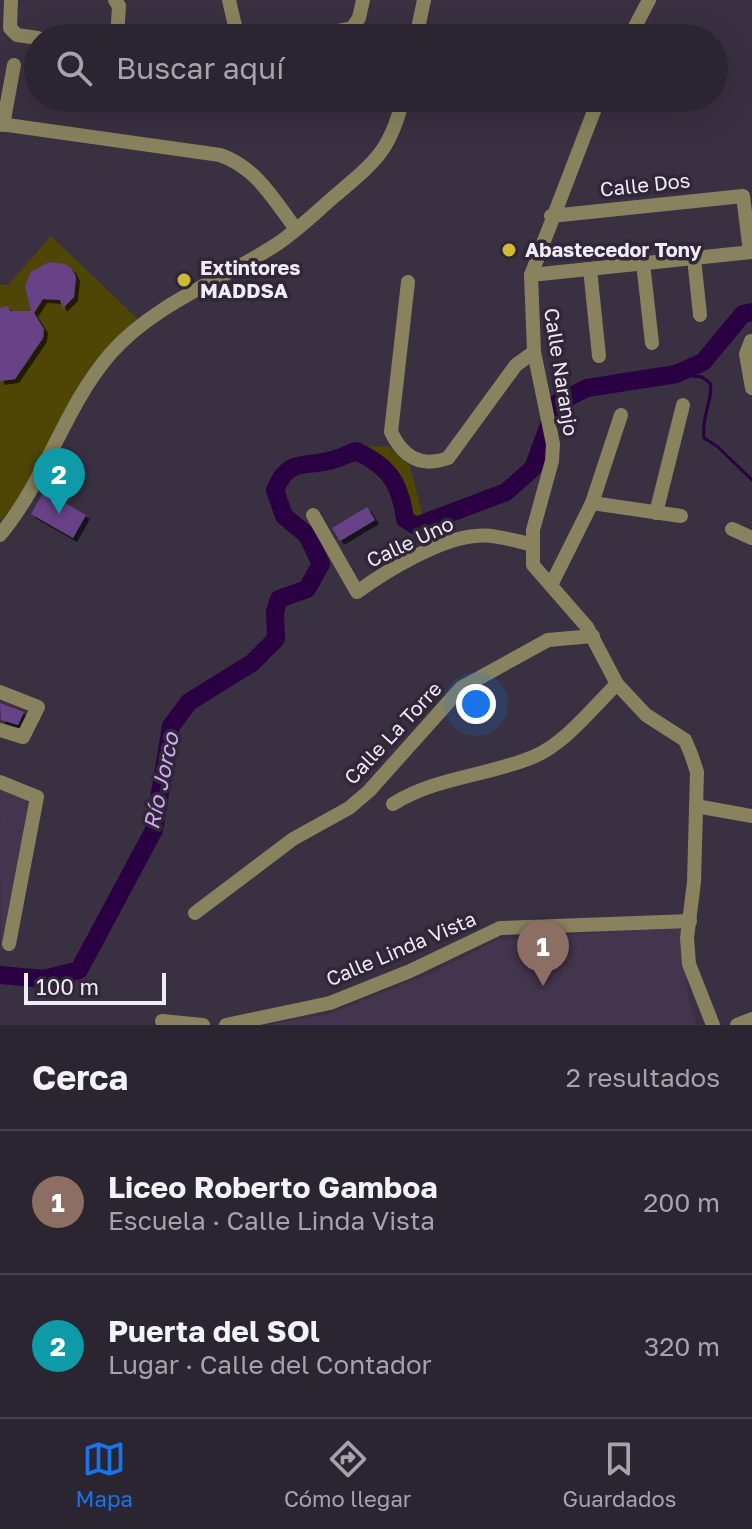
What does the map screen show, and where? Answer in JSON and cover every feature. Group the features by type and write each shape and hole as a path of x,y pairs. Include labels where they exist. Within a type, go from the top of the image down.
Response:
{"street":[{"path":"11,0 10,28 17,35 24,36"},
{"path":"115,0 119,6 118,24"},
{"path":"229,0 235,24"},
{"path":"355,24 363,0"},
{"path":"419,24 424,0"},
{"path":"636,24 649,0"},
{"path":"14,65 2,124 220,155 235,160 250,171 296,229"},
{"path":"0,535 18,513 73,410 112,352 166,309 277,244 296,229 379,158 400,112"},
{"name":"Calle Naranjo","path":"530,544 552,461 553,444 534,352 531,275 593,112"},
{"name":"Calle Dos","path":"551,216 743,196 751,252"},
{"path":"531,275 751,252"},
{"path":"694,258 700,315"},
{"path":"643,263 652,343"},
{"path":"590,269 599,356"},
{"path":"408,282 391,432 397,445 414,460 435,463 448,458 516,365 534,352"},
{"path":"751,341 746,354 752,388"},
{"path":"656,513 683,405"},
{"path":"552,583 592,503 621,415"},
{"path":"592,503 681,516"},
{"name":"Calle Uno","path":"313,515 357,592 395,567 467,537 494,537 530,544"},
{"path":"732,529 752,538"},
{"path":"530,544 533,565 552,583 593,636 617,684 646,715 685,740 697,772 689,964 713,1025"},
{"name":"Calle La Torre","path":"195,913 293,839 349,808 369,791 461,688 548,640 593,636"},
{"path":"393,804 414,791 534,757 558,741 617,684"},
{"path":"0,692 38,707 23,737 0,730"},
{"path":"0,782 37,797 9,944"},
{"path":"696,806 752,816"},
{"name":"Calle Linda Vista","path":"226,1025 330,1003 410,971 500,928 690,921"},
{"path":"737,1025 752,1019"},
{"path":"162,1021 203,1025"}],"shaded area":[{"path":"51,236 140,321 95,363 12,509 0,521 0,285 8,285"},
{"path":"388,446 410,466 423,516 408,515 403,491 393,474 378,460 356,447"},
{"path":"0,789 27,800 29,810 1,956"},
{"path":"682,926 688,999 697,1025 265,1025 332,1013 431,973 497,940"}],"building":[{"path":"49,262 65,264 72,269 76,277 74,297 63,308 60,300 43,299 34,313 44,329 43,338 15,379 0,381 0,308 8,306 10,311 31,311 25,286 31,272"},
{"path":"184,272 190,278 184,284 178,278"},
{"path":"44,491 86,515 73,538 31,514"},
{"path":"367,507 375,520 340,541 332,528"},
{"path":"0,703 24,712 18,725 1,720"}],"waterway":[{"name":"Río Jorco","path":"0,975 44,979 79,970 154,830 171,726 189,702 252,663 276,639 275,612 279,599 307,589 321,564 307,535 284,516 275,490 286,473 298,466 332,460 356,451 385,470 400,495 405,519 416,526 506,492 533,468 557,403 587,388 676,374 703,362 743,314 752,312"},
{"path":"676,374 702,377 710,383 704,438 718,447 752,480"}],"place":[{"name":"Abastecedor Tony","path":"509,250"},
{"name":"Extintores MADDSA","path":"184,280"},
{"name":"Puerta del SOl","path":"59,514"},
{"name":"Liceo Roberto Gamboa","path":"543,986"}]}
